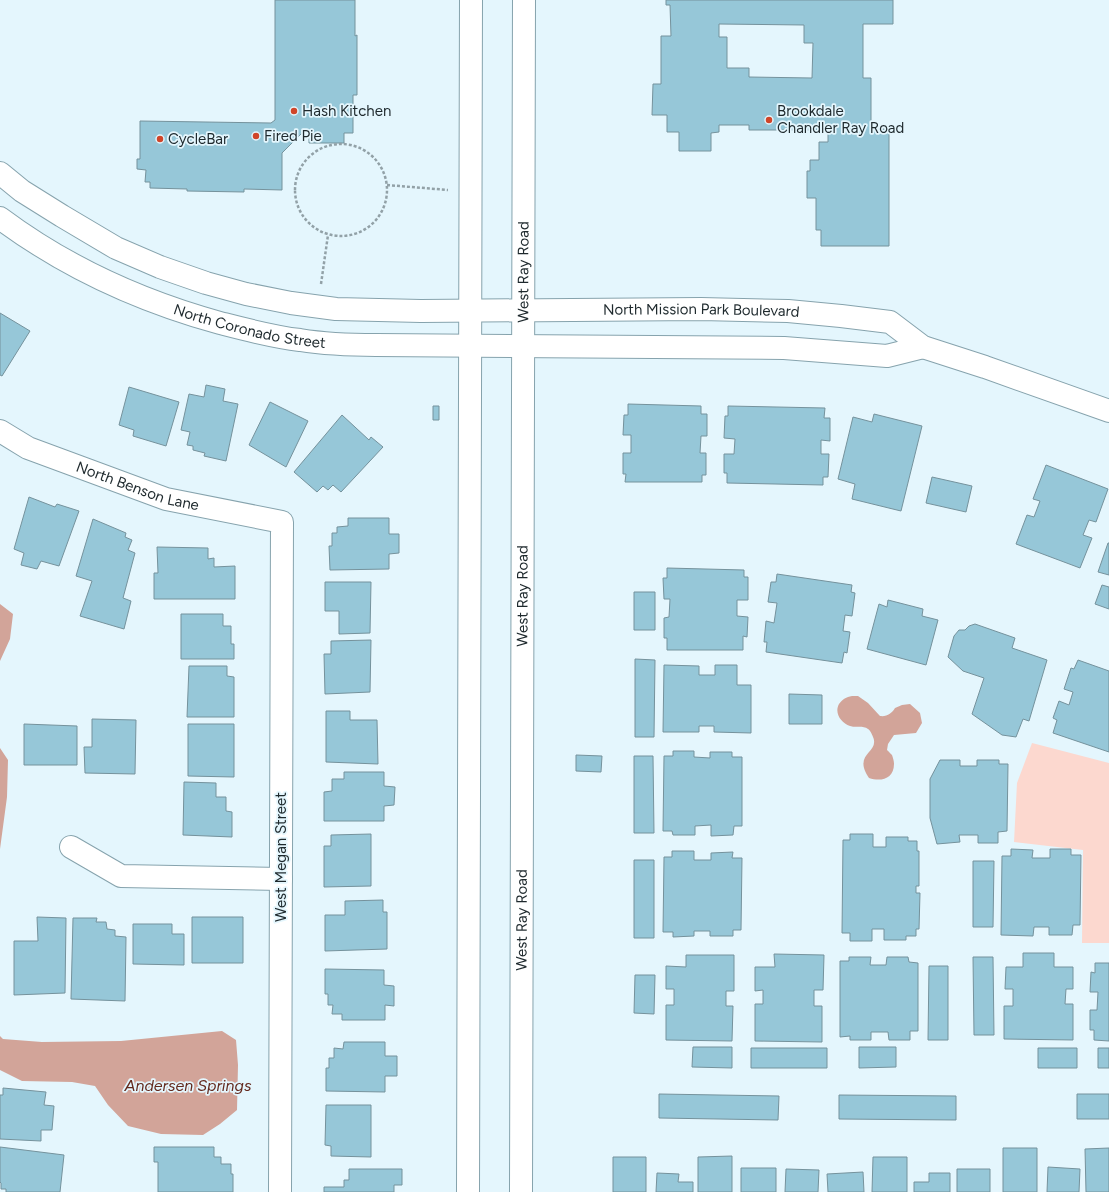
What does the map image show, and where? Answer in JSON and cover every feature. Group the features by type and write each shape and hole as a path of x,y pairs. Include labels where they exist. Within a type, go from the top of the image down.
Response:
{"street":[{"path":"468,1192 471,0"},
{"name":"West Ray Road","path":"521,1192 524,0"},
{"name":"North Coronado Street","path":"0,173 22,191 116,248 160,267 206,283 246,294 291,303 336,309 470,310"},
{"name":"North Coronado Street","path":"0,218 47,250 93,276 136,295 193,315 249,330 298,340 338,344 523,346"},
{"name":"North Mission Park Boulevard","path":"470,310 788,311 890,322 923,347 985,367 1109,411"},
{"path":"523,346 784,348 887,356 923,347"},
{"name":"North Benson Lane","path":"0,431 28,448 166,498 282,522"},
{"name":"West Megan Street","path":"280,1192 282,522"},
{"path":"71,847 121,876 281,879"}],"path":[{"path":"347,144 362,149 374,158 383,170 387,185 386,200 380,214 370,225 358,233 343,236 328,235 314,228 304,217 297,204 295,189 298,174 306,160 318,150 332,145 347,144"},
{"path":"387,185 471,192"},
{"path":"318,306 328,235"}],"shaded area":[{"path":"1032,743 1109,763 1109,943 1082,943 1083,850 1014,842 1017,783"}],"water":[{"path":"0,604 13,614 10,639 0,661"},
{"path":"858,696 868,703 880,716 889,714 895,708 902,705 910,704 920,713 922,723 916,733 894,735 888,744 887,750 892,755 894,764 892,773 886,778 878,780 869,778 865,770 863,763 873,747 874,742 870,731 864,727 852,727 847,725 839,717 837,711 839,704 845,698"},
{"path":"0,748 8,760 7,797 0,849"},
{"name":"Andersen Springs","path":"222,1031 236,1040 238,1065 237,1110 220,1124 203,1135 161,1134 128,1126 108,1105 95,1086 72,1082 22,1081 0,1070 0,1036 3,1039 42,1042 121,1041"}],"building":[{"path":"275,0 355,0 355,36 357,35 357,95 353,95 353,133 344,133 344,143 309,143 309,130 304,131 282,153 282,190 244,189 244,192 187,191 187,189 150,188 150,182 145,182 146,170 137,169 137,159 140,159 140,121 271,123 275,120"},
{"name":"Brookdale Chandler Ray Road","path":"666,0 893,0 893,24 863,24 863,78 871,78 871,129 889,129 889,246 821,246 821,230 816,230 816,198 807,198 807,171 810,171 810,160 819,160 819,142 828,142 828,130 749,130 749,125 719,125 719,132 711,133 711,151 679,151 679,132 667,132 667,115 652,115 653,84 661,84 661,36 671,36 670,5 666,5","holes":["719,24 804,25 804,43 813,43 812,78 749,77 749,68 727,68 727,37 719,37"]},
{"path":"0,313 30,331 2,376 0,375"},
{"path":"206,385 225,389 223,401 238,404 226,461 204,456 205,453 193,450 193,446 187,445 190,432 181,430 189,394 204,397"},
{"path":"129,387 179,402 166,446 133,436 134,430 119,425"},
{"path":"270,402 308,421 286,467 249,445"},
{"path":"628,404 701,406 701,414 707,414 707,436 701,436 700,453 706,453 706,475 702,475 702,482 625,482 626,474 623,474 623,453 631,453 631,435 623,435 624,415 628,415"},
{"path":"433,406 439,406 439,420 433,420"},
{"path":"728,406 825,408 824,418 830,418 830,441 821,440 821,454 829,454 828,477 823,477 823,485 727,483 727,473 724,473 724,454 734,454 735,439 724,438 725,416 728,416"},
{"path":"874,414 922,426 901,511 852,499 855,484 838,479 853,417 872,422"},
{"path":"342,415 369,440 371,437 383,447 341,492 333,485 328,490 323,486 317,492 294,472"},
{"path":"1046,465 1108,489 1096,522 1089,520 1083,535 1092,538 1080,568 1016,544 1027,515 1034,517 1040,501 1033,499"},
{"path":"932,477 972,486 966,512 926,503"},
{"path":"29,497 55,507 57,504 79,511 59,566 41,561 37,569 21,565 24,553 14,549"},
{"path":"348,518 389,518 389,534 399,534 399,553 389,554 389,569 330,570 329,546 332,546 332,533 337,533 337,527 348,526"},
{"path":"93,519 126,533 125,537 132,540 128,550 135,553 123,598 131,601 124,629 80,616 92,581 76,576"},
{"path":"1109,543 1109,575 1098,572"},
{"path":"157,547 208,548 208,559 214,558 214,567 235,566 235,599 154,599 154,573 158,573"},
{"path":"667,568 744,570 744,577 748,577 748,600 737,600 737,616 748,617 747,637 743,636 743,650 667,650 667,638 664,638 664,618 669,617 670,599 664,599 663,578 667,578"},
{"path":"777,574 852,585 851,592 855,593 852,616 845,615 843,631 850,632 847,653 844,652 842,663 766,652 767,642 764,642 766,621 774,623 777,603 768,602 771,582 776,582"},
{"path":"325,582 371,582 370,633 339,634 339,611 325,611"},
{"path":"1102,585 1109,587 1109,609 1095,604"},
{"path":"634,592 655,592 655,630 634,630"},
{"path":"888,600 923,609 922,616 938,620 926,665 867,649 879,604 887,607"},
{"path":"181,614 223,614 223,626 231,626 231,644 234,644 234,659 181,659"},
{"path":"975,624 1015,638 1012,648 1047,660 1029,721 1023,719 1016,737 1002,735 972,714 984,678 963,671 948,657 954,636 959,630 965,630 969,626"},
{"path":"371,640 370,692 325,694 324,654 331,654 331,641"},
{"path":"635,659 655,660 654,737 635,737"},
{"path":"1078,660 1109,671 1109,752 1053,733 1057,720 1053,718 1059,701 1069,705 1073,692 1064,689 1071,668 1074,669"},
{"path":"664,665 699,666 699,675 715,675 715,665 737,665 737,685 751,685 751,733 714,732 714,726 699,726 699,732 663,732"},
{"path":"189,666 227,666 227,676 234,677 234,717 187,717"},
{"path":"789,694 822,695 822,724 789,724"},
{"path":"326,711 350,711 350,720 377,720 378,764 326,762"},
{"path":"92,719 136,720 135,774 85,773 84,747 92,747"},
{"path":"24,724 77,726 77,765 24,765"},
{"path":"188,724 234,724 234,777 188,776"},
{"path":"673,751 694,751 694,757 710,758 710,752 732,752 732,757 742,757 742,826 734,826 733,835 711,836 711,825 695,826 695,835 673,835 672,831 663,831 664,756 673,756"},
{"path":"576,755 602,756 601,772 576,771"},
{"path":"634,756 653,756 654,833 634,833"},
{"path":"940,760 960,760 960,766 977,766 977,760 999,760 999,764 1008,764 1007,831 998,832 998,843 978,843 978,835 959,835 960,842 937,844 930,818 930,779"},
{"path":"344,772 384,772 384,786 395,787 394,805 384,806 384,821 324,821 324,792 332,791 332,779 344,779"},
{"path":"184,782 216,783 216,797 226,797 226,811 232,812 232,837 183,835"},
{"path":"371,834 371,886 324,887 324,846 331,846 331,835"},
{"path":"850,834 873,834 873,847 886,847 886,837 908,837 908,841 917,841 917,851 919,851 919,886 916,886 916,893 920,893 919,929 916,929 916,936 906,936 906,940 884,940 884,929 872,929 872,941 850,941 850,933 842,933 843,840 850,840"},
{"path":"1011,849 1033,850 1032,858 1050,858 1050,849 1071,849 1071,855 1081,855 1080,925 1073,925 1072,935 1049,935 1049,927 1034,927 1033,936 1001,935 1002,856 1011,856"},
{"path":"672,851 694,851 694,860 711,860 711,853 733,852 732,858 742,858 741,930 733,930 733,936 710,936 710,931 694,931 694,936 673,937 673,932 663,932 664,857 672,857"},
{"path":"634,860 654,860 654,938 634,938"},
{"path":"973,861 994,861 993,927 973,927"},
{"path":"383,900 383,912 387,912 387,949 325,951 325,915 345,915 345,901"},
{"path":"37,917 66,918 65,993 14,995 14,941 38,941"},
{"path":"192,917 243,917 243,963 192,963"},
{"path":"73,918 97,918 96,922 106,922 107,929 115,930 115,936 126,937 125,1001 71,999"},
{"path":"133,924 172,924 172,934 184,934 184,965 133,964"},
{"path":"1023,953 1054,953 1054,967 1073,967 1073,989 1066,989 1065,1004 1073,1004 1073,1040 1004,1039 1004,1006 1013,1006 1013,989 1005,989 1006,967 1023,967"},
{"path":"774,954 824,955 823,990 814,990 814,1006 822,1006 822,1042 755,1041 755,1004 763,1004 763,990 755,991 755,967 775,967"},
{"path":"686,955 734,955 734,991 726,991 726,1006 733,1006 732,1041 666,1040 666,1005 674,1005 674,989 666,989 666,966 686,967"},
{"path":"849,957 871,957 870,965 886,965 887,957 908,957 909,962 918,963 918,1031 910,1031 910,1040 889,1040 888,1032 871,1032 871,1040 850,1040 850,1036 840,1037 840,961 849,961"},
{"path":"973,957 993,957 994,1035 974,1035"},
{"path":"1095,963 1109,963 1109,1041 1094,1040 1094,1030 1090,1030 1090,1010 1097,1010 1098,992 1090,992 1091,972 1095,973"},
{"path":"929,966 948,966 948,1040 928,1040"},
{"path":"325,969 384,970 384,985 394,986 394,1006 385,1005 385,1020 342,1020 342,1014 332,1014 333,1005 328,1005 328,994 325,994"},
{"path":"635,975 655,975 654,1014 634,1013"},
{"path":"344,1042 385,1042 385,1056 397,1056 397,1076 385,1076 385,1092 326,1091 326,1068 329,1068 329,1058 334,1058 334,1048 343,1049"},
{"path":"693,1047 732,1047 732,1068 692,1067"},
{"path":"859,1047 896,1047 896,1067 859,1068"},
{"path":"751,1048 827,1048 827,1068 751,1068"},
{"path":"1038,1048 1077,1048 1077,1068 1038,1068"},
{"path":"1098,1048 1109,1048 1109,1068 1098,1068"},
{"path":"3,1088 46,1092 44,1105 54,1106 52,1130 41,1130 41,1141 0,1139 0,1095 3,1095"},
{"path":"659,1094 779,1096 778,1120 659,1118"},
{"path":"1077,1094 1109,1094 1109,1119 1077,1119"},
{"path":"839,1095 956,1096 956,1120 839,1119"},
{"path":"326,1105 371,1105 371,1157 331,1156 331,1146 325,1145"},
{"path":"0,1147 64,1155 60,1192 6,1192 6,1189 1,1189"},
{"path":"154,1147 214,1147 214,1157 221,1157 221,1164 231,1164 231,1174 233,1174 233,1192 158,1192 158,1162 154,1162"},
{"path":"1003,1148 1037,1148 1037,1192 1003,1192"},
{"path":"1109,1148 1109,1192 1086,1192 1085,1149"},
{"path":"732,1156 732,1192 698,1192 698,1157"},
{"path":"613,1157 646,1157 646,1192 613,1192"},
{"path":"873,1157 907,1157 907,1192 872,1192"},
{"path":"1048,1167 1080,1169 1079,1192 1047,1192"},
{"path":"741,1168 776,1168 776,1192 741,1192"},
{"path":"349,1169 402,1169 402,1185 394,1185 394,1192 324,1192 324,1187 344,1187 344,1180 349,1180"},
{"path":"786,1169 819,1170 818,1192 785,1192"},
{"path":"957,1169 990,1169 990,1192 957,1192"},
{"path":"863,1172 864,1192 828,1192 827,1174"},
{"path":"657,1173 679,1174 678,1182 693,1182 693,1192 656,1192"},
{"path":"929,1173 950,1173 950,1192 914,1192 914,1182 929,1182"}],"place":[{"name":"Hash Kitchen","path":"294,111"},
{"name":"Brookdale Chandler Ray Road","path":"769,120"},
{"name":"Fired Pie","path":"256,136"},
{"name":"CycleBar","path":"160,139"}]}
